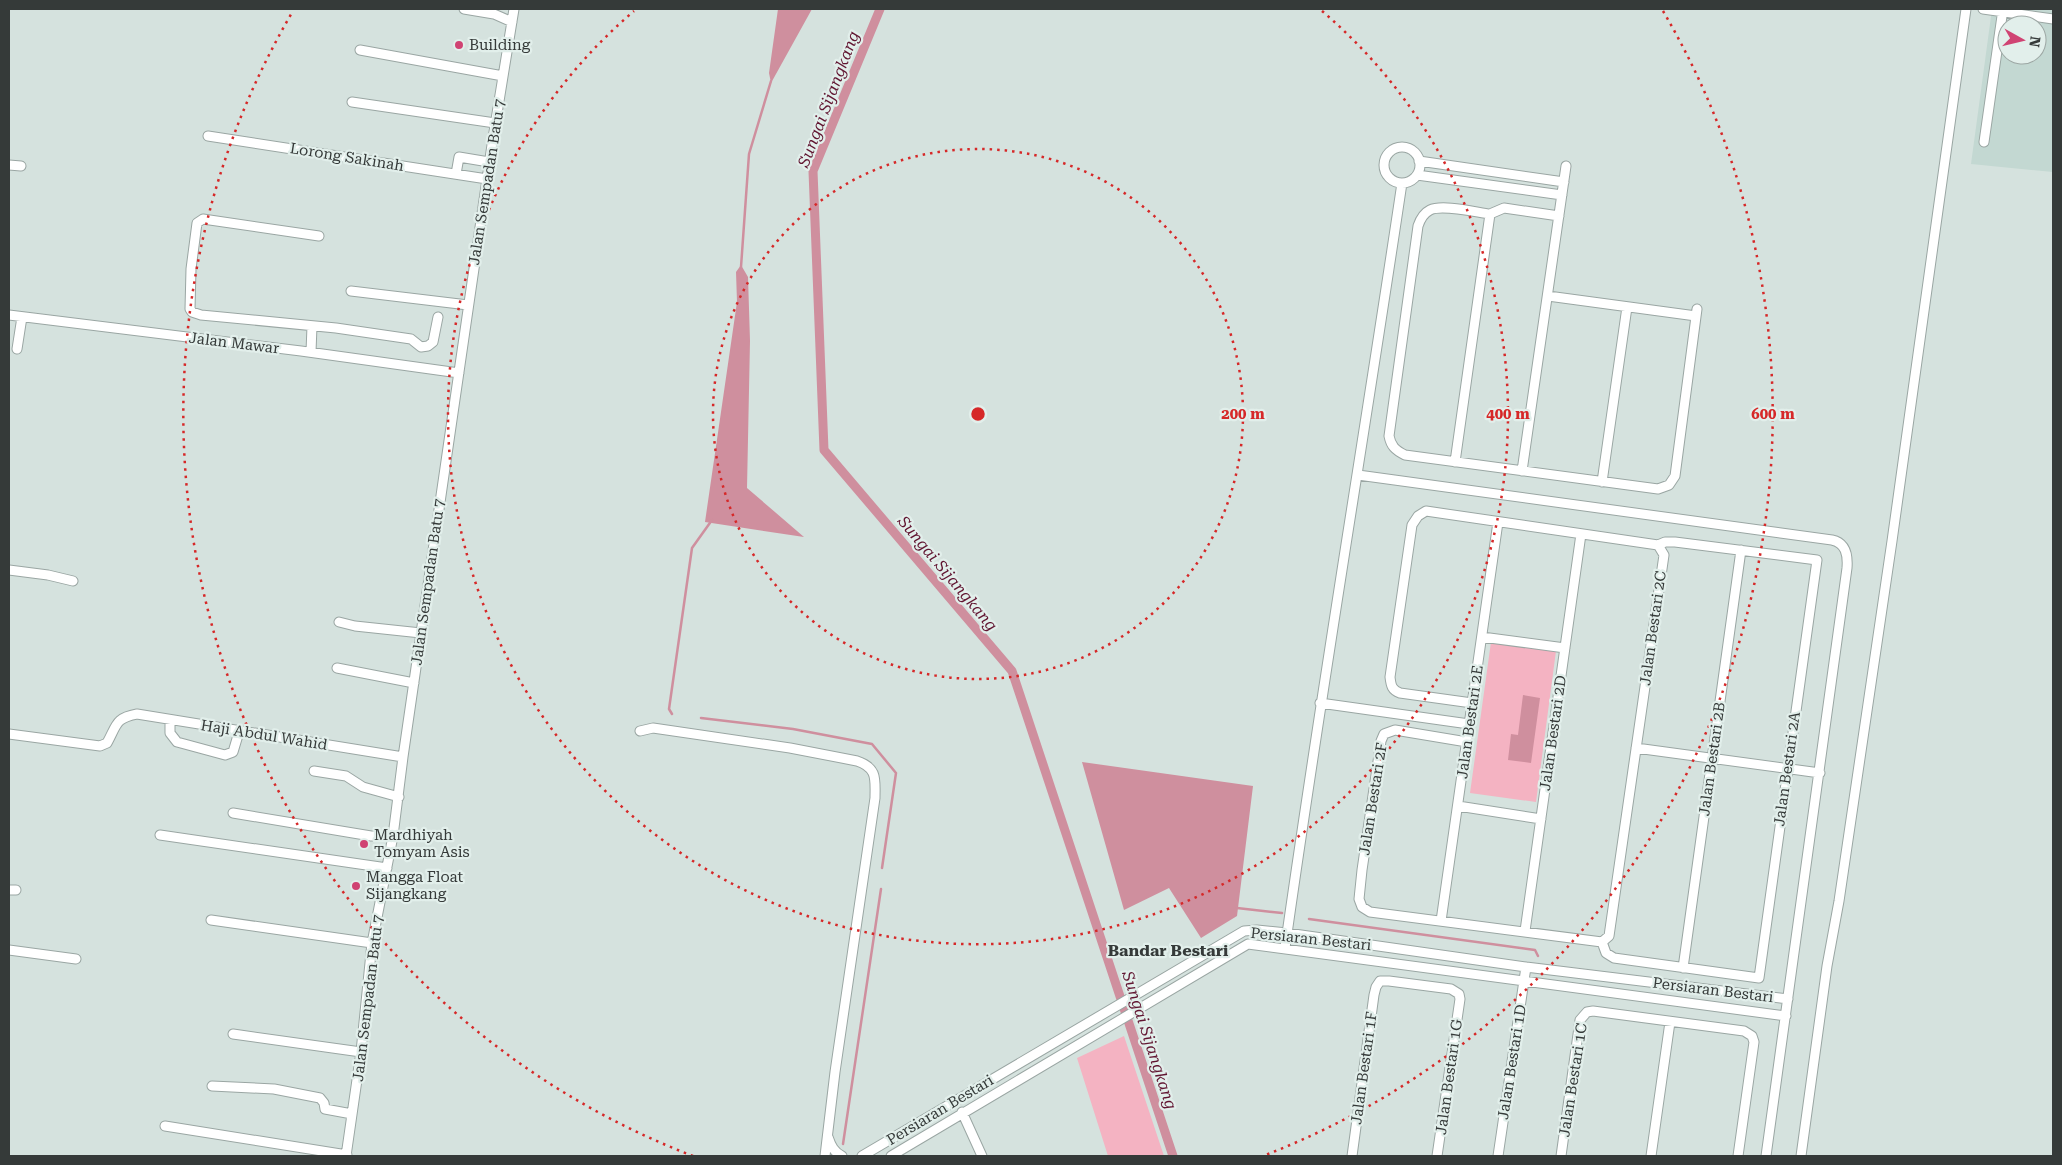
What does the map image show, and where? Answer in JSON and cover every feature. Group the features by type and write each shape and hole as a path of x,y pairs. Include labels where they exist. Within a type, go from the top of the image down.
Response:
{"street":[{"path":"464,9 494,14 512,22"},
{"name":"Jalan Sempadan Batu 7","path":"347,1156 361,1052 372,943 399,797 403,757 468,305 514,9"},
{"path":"1801,1156 1827,966 1839,901 1891,550 1966,9"},
{"path":"1983,9 2003,10 2053,19"},
{"path":"1984,142 2003,10"},
{"path":"360,50 503,76"},
{"path":"352,102 495,123"},
{"name":"Lorong Sakinah","path":"208,136 487,179"},
{"path":"1402,147 1410,149 1416,154 1419,161 1420,168 1417,175 1410,181 1402,183 1394,182 1384,169 1384,161 1388,154 1394,149 1402,147"},
{"path":"456,174 459,157 489,162"},
{"path":"1419,161 1564,182"},
{"path":"9,165 21,166"},
{"path":"1522,471 1566,166"},
{"path":"1417,175 1562,195"},
{"path":"1285,948 1320,703 1358,475 1402,183"},
{"path":"1548,296 1627,307 1697,312 1675,476 1670,485 1658,489 1405,455 1396,451 1391,444 1389,436 1418,226 1422,217 1429,210 1440,207 1490,214 1504,208 1559,216"},
{"path":"1455,462 1490,214"},
{"path":"319,236 203,219 197,223 191,269 190,304 192,312 201,315 312,326 411,339 420,347 428,346 433,342 438,317"},
{"path":"351,291 468,305"},
{"path":"1602,482 1627,307"},
{"name":"Jalan Mawar","path":"9,315 311,352 459,374"},
{"path":"17,350 22,317"},
{"path":"311,352 312,326"},
{"path":"1358,475 1839,541 1844,547 1848,558 1848,568 1766,1156"},
{"path":"1472,703 1400,693 1391,687 1390,677 1412,525 1418,516 1426,511 1658,545 1665,542 1675,542 1741,550"},
{"name":"Jalan Bestari 2E","path":"1441,921 1498,522"},
{"name":"Jalan Bestari 2D","path":"1525,931 1582,534"},
{"name":"Jalan Bestari 2C","path":"1602,942 1609,936 1664,556 1658,545"},
{"name":"Jalan Bestari 2A","path":"1683,968 1759,978 1817,560 1741,550"},
{"name":"Jalan Bestari 2B","path":"1683,968 1741,550"},
{"path":"9,570 48,575 73,582"},
{"path":"339,622 355,626 421,633"},
{"path":"1482,637 1565,648"},
{"path":"337,668 414,683"},
{"path":"1320,703 1469,724"},
{"name":"Haji Abdul Wahid","path":"9,734 100,746 107,743 116,723 124,716 137,714 403,757"},
{"path":"170,720 170,733 177,742 225,755 233,752 239,732"},
{"path":"640,731 653,728 790,748 858,761 866,764 875,774 876,798 825,1156"},
{"name":"Jalan Bestari 2F","path":"1441,921 1370,912 1362,907 1359,899 1381,741 1384,734 1395,730 1467,742"},
{"path":"1636,748 1820,773"},
{"path":"314,771 346,776 363,786 399,797"},
{"path":"1458,806 1541,819"},
{"path":"233,813 370,836 393,836"},
{"path":"160,834 387,868"},
{"path":"211,920 372,943"},
{"path":"1441,921 1602,942 1606,953 1614,958 1683,968"},
{"name":"Persiaran Bestari","path":"862,1156 1244,931 1257,930 1287,933 1526,967 1788,1000"},
{"name":"Persiaran Bestari","path":"891,1156 962,1112 1248,944 1786,1016"},
{"path":"9,950 76,959"},
{"name":"Jalan Bestari 1D","path":"1498,1156 1526,967"},
{"name":"Jalan Bestari 1F","path":"1352,1156 1374,995 1380,981 1451,989 1459,994 1460,999"},
{"name":"Jalan Bestari 1G","path":"1437,1156 1460,999"},
{"name":"Jalan Bestari 1C","path":"1561,1156 1580,1020 1587,1012 1593,1011 1670,1022"},
{"path":"1651,1156 1670,1022 1744,1032 1752,1036 1754,1042 1738,1156"},
{"path":"233,1034 361,1052"},
{"path":"212,1086 274,1089 320,1098 325,1108 352,1114"},
{"path":"962,1112 982,1156"},
{"path":"165,1126 347,1156"},
{"path":"828,1137 830,1145 842,1156"}],"shaded area":[{"path":"778,9 812,9 771,83 769,73"},
{"path":"1992,9 2053,9 2053,172 1971,164"},
{"path":"741,265 748,277 750,341 747,488 804,537 705,522 737,302 736,272"},
{"path":"1491,642 1556,651 1536,802 1470,793"},
{"path":"1523,695 1540,698 1531,763 1508,760 1511,734 1518,735"},
{"path":"1082,762 1253,786 1237,916 1201,938 1169,888 1124,910"},
{"path":"1124,1036 1164,1156 1108,1156 1077,1058"}],"waterway":[{"name":"Sungai Sijangkang","path":"880,9 813,171 824,450 1012,671 1173,1156"},
{"path":"741,267 749,154 771,81"},
{"path":"672,714 669,709 692,548 712,520"},
{"path":"701,718 793,729 872,744 896,773 882,868"},
{"path":"843,1144 881,889"},
{"path":"1237,908 1282,913"},
{"path":"1309,919 1535,950 1538,956"}],"place":[{"name":"Building","path":"459,45"},
{"name":"Mardhiyah Tomyam Asis","path":"364,844"},
{"name":"Mangga Float Sijangkang","path":"356,886"}],"district":[{"name":"Bandar Bestari","path":"1168,950"}]}
